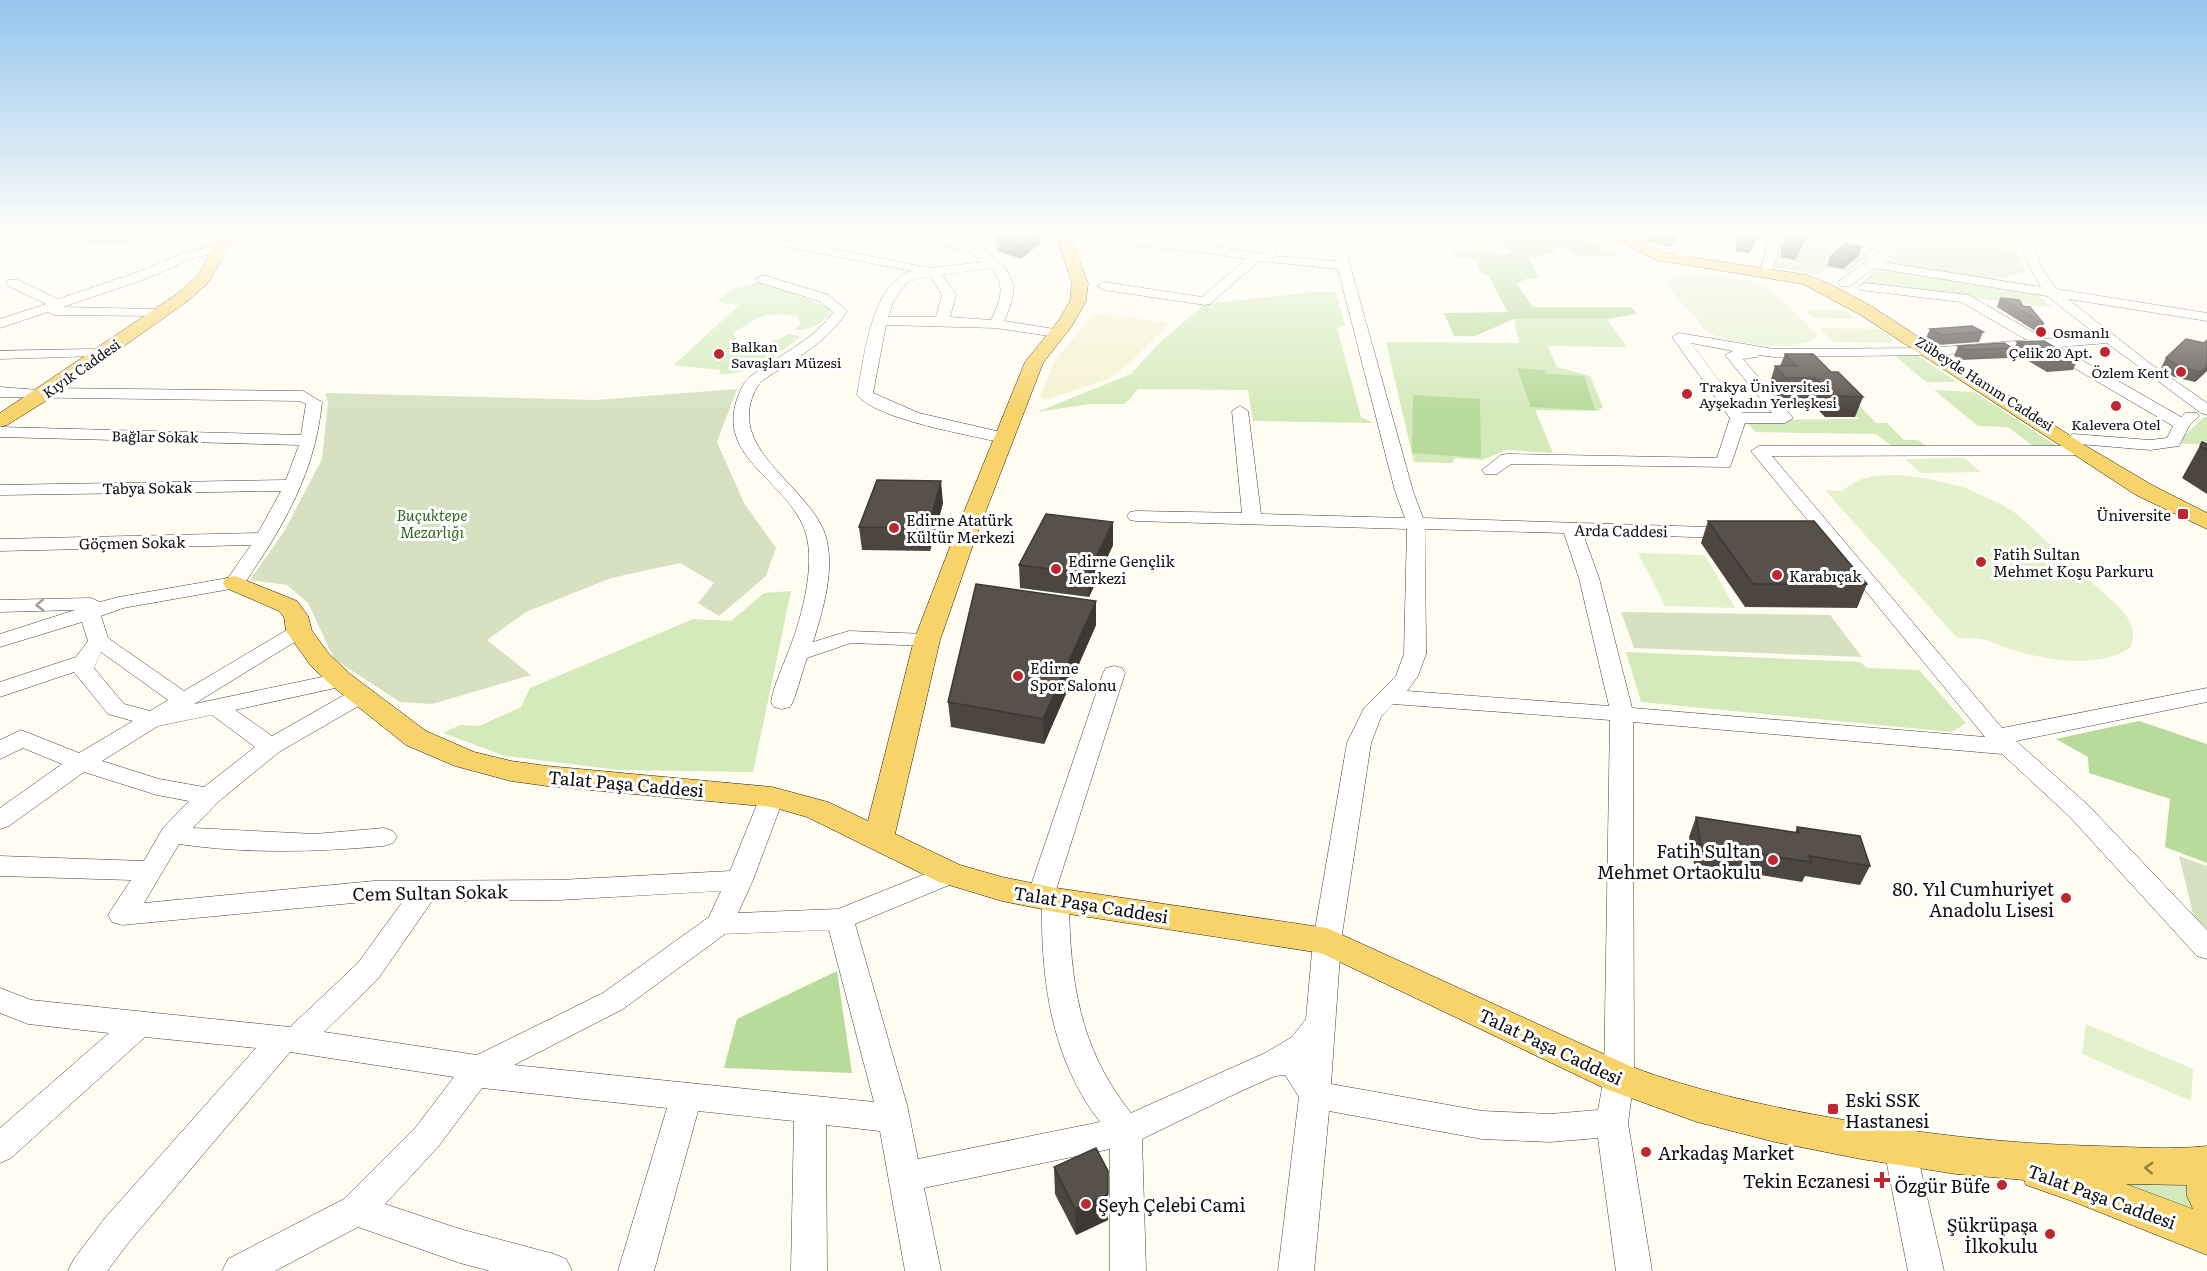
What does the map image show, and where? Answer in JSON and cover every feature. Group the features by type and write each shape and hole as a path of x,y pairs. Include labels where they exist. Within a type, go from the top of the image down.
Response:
{"main road":[{"name":"Kıyık Caddesi","path":"0,422 92,353 182,292"},
{"name":"Kıyık Caddesi","path":"0,414 39,393 188,292"},
{"path":"879,838 927,640 1034,362 1074,310 1081,292"},
{"name":"Zübeyde Hanım Caddesi","path":"1853,292 1930,351 2144,490 2207,522"},
{"name":"Zübeyde Hanım Caddesi","path":"2076,444 2207,514"},
{"name":"Talat Paşa Caddesi","path":"235,583 288,606 296,616 299,631 320,660 351,688 430,746 488,766 547,776 772,797 817,809 950,874 993,887 1048,899 1327,941 1619,1078 1657,1094 1720,1114 1900,1149 1996,1161 2163,1168 2184,1168 2207,1164"},
{"name":"Talat Paşa Caddesi","path":"1996,1161 2072,1182 2207,1235"},
{"path":"2207,1173 2207,1196"}],"street":[{"path":"28,292 51,307 153,313"},
{"path":"0,324 93,292"},
{"path":"782,702 789,672 798,654 815,592 818,562 816,536 809,517 756,458 740,433 739,415 751,384 825,330 840,311 824,298 806,292"},
{"path":"894,292 879,321 865,395 875,402 928,420 1003,438"},
{"path":"942,321 949,295 947,292"},
{"path":"996,324 1005,307 1008,292"},
{"path":"1147,292 1205,301 1216,292"},
{"path":"1296,1271 1315,1095 1327,941 1359,743 1371,714 1402,686 1411,671 1414,654 1416,523 1404,491 1351,292"},
{"path":"1903,292 1964,298 2038,343 2182,424"},
{"path":"2048,292 2207,317"},
{"path":"2052,293 2108,339 2201,404"},
{"path":"2048,310 2077,314"},
{"path":"879,321 996,324 1056,333"},
{"path":"1738,418 1679,337 1774,353"},
{"path":"1738,418 1785,418 1732,355 1930,351 2108,339"},
{"path":"0,355 92,353"},
{"path":"0,392 303,396 314,402 310,440 294,485 264,539 235,583 119,603 0,641"},
{"path":"2139,400 2201,404"},
{"path":"2201,404 2182,424 2173,442 1759,451 2002,742 2079,811 2207,948"},
{"path":"1240,411 1252,519"},
{"path":"1491,470 1507,459 1724,463 1738,418"},
{"name":"Bağlar Sokak","path":"0,432 310,440"},
{"name":"Tabya Sokak","path":"0,490 294,485"},
{"name":"Arda Caddesi","path":"1136,516 1745,532"},
{"path":"1572,529 1589,578 1622,714 1619,1078 1612,1123 1634,1271"},
{"path":"1803,533 1826,533"},
{"name":"Göçmen Sokak","path":"0,545 264,539"},
{"path":"0,606 119,603"},
{"path":"89,612 99,641 184,701"},
{"path":"0,820 81,764 299,631"},
{"path":"798,654 849,637 927,640"},
{"path":"99,641 83,669 116,709 154,720 216,707 351,688"},
{"path":"0,690 86,661"},
{"path":"1114,673 1048,899 1066,1025 1087,1077 1107,1109 1126,1131 1128,1271"},
{"path":"0,866 151,871 172,834 209,796 351,688"},
{"path":"1388,697 2002,742 2207,694"},
{"path":"216,707 271,747"},
{"path":"0,751 21,738 81,764 157,787 209,796"},
{"path":"240,1271 356,1210 427,1137 477,1071 613,1001 719,924 740,880 772,797"},
{"path":"172,834 206,839 315,843 384,837"},
{"name":"Cem Sultan Sokak","path":"151,871 122,915 374,891 559,890 740,880"},
{"path":"719,924 840,919 950,874"},
{"path":"86,1271 139,1205 290,1040 368,971 425,890"},
{"path":"840,919 894,1118 923,1271"},
{"path":"4,1006 28,1012 290,1040 477,1071 686,1097 894,1118"},
{"path":"905,1177 1126,1131 1226,1083 1274,1063 1303,1046 1321,1022"},
{"path":"0,1148 139,1024"},
{"path":"1274,1063 1289,1062 1298,1067 1315,1095 1482,1125 1550,1128 1612,1123"},
{"path":"636,1271 686,1097"},
{"path":"809,1271 810,1110"},
{"path":"1900,1149 1926,1271"},
{"path":"356,1210 460,1246 554,1271"}],"shaded area":[{"path":"1094,313 1170,323 1128,365 1108,379 1048,399 1040,397 1054,362"}],"green space":[{"path":"729,292 790,292 827,307 830,311 820,323 805,329 794,330 801,324 797,316 778,314 749,323 733,334 739,343 771,342 788,334 801,336 773,357 753,368 719,374 721,370 674,365 739,305 716,302"},
{"path":"1311,292 1335,292 1345,325 1337,328 1361,417 1374,423 1253,421 1248,390 1138,389 1125,404 1090,404 1037,412 1131,374 1158,344 1205,304"},
{"path":"1497,292 1523,292 1533,307 1631,307 1637,314 1607,319 1514,319 1475,336 1454,336 1444,313 1508,312"},
{"path":"1672,292 1773,292 1818,336 1796,345 1781,346 1747,343 1708,332"},
{"path":"1922,292 2033,292 2052,307"},
{"path":"1805,310 1846,310 1855,319 1814,318"},
{"path":"1514,319 1607,319 1627,347 1548,346 1557,367 1590,376 1603,407 1598,411 1535,410 1553,453 1506,450 1482,460 1455,458 1452,463 1414,462 1386,342 1519,343"},
{"path":"1819,328 1880,329 1895,343 1833,342"},
{"path":"1894,355 1917,355 1957,382 1926,382"},
{"path":"1517,368 1544,370 1546,374 1584,376 1595,410 1531,407"},
{"name":"Buçuktepe Mezarlığı","path":"737,389 717,442 744,503 776,548 766,576 719,616 698,603 714,583 680,563 611,578 526,612 487,640 531,675 432,704 400,702 334,659 308,603 287,585 250,580 285,530 322,459 328,402 325,393 596,400"},
{"path":"1934,390 1974,392 2057,446 2033,446 2008,427 1978,426"},
{"path":"1413,395 1480,399 1481,458 1412,453"},
{"path":"1844,404 1858,404 1876,423 1887,423 1904,440 1918,440 1927,447 1893,447 1876,434 1755,432 1745,420 1859,419"},
{"path":"2204,417 2207,417 2207,445 2177,443"},
{"path":"1964,458 1981,472 1921,473 1905,459"},
{"name":"Fatih Sultan Mehmet Koşu Parkuru","path":"1898,475 1963,487 2003,505 2018,515 2120,608 2132,626 2133,636 2130,648 2105,658 2076,661 2015,651 1977,638 1957,638 1825,490 1843,491 1862,479"},
{"path":"1638,553 1705,555 1735,608 1665,606"},
{"path":"791,591 753,772 619,770 505,756 443,733 460,725 479,726 521,707 530,688 693,619 731,621 764,593"},
{"path":"1621,612 1830,615 1862,657 1634,648"},
{"path":"1626,652 1860,662 1867,668 1919,670 1966,723 1952,732 1641,702"},
{"path":"2139,721 2207,744 2207,863 2165,847 2170,799 2089,773 2088,757 2056,739"},
{"path":"2179,856 2207,866 2207,936 2196,926"},
{"path":"837,971 852,1073 724,1068 737,1019"},
{"path":"2086,1024 2193,1069 2191,1101 2082,1054"},
{"path":"2086,1175 2185,1181 2194,1211"}],"building":[{"path":"2000,298 2019,300 2023,306 2030,307 2044,324"},
{"path":"1972,326 1983,332 1941,335 1930,329"},
{"path":"2186,339 2204,343 2207,340 2207,366 2200,372 2179,367 2166,358"},
{"path":"2044,341 2077,361 2051,362 2017,342"},
{"path":"2004,343 2012,348 1965,350 1958,346"},
{"path":"1785,354 1813,354 1831,372 1838,372 1863,397 1832,396 1815,378 1786,378 1775,366 1797,366"},
{"path":"2202,442 2207,444 2207,450 2200,446"},
{"path":"877,480 941,481 928,528 859,527"},
{"path":"1046,514 1113,522 1088,574 1019,565"},
{"path":"1708,521 1814,521 1867,584 1753,584"},
{"name":"Edirne Spor Salonu","path":"976,584 1096,601 1043,719 948,702"},
{"path":"1696,817 1799,833 1797,827 1860,836 1870,866 1809,856 1811,862 1701,845"},
{"path":"1096,1148 1108,1171 1108,1194 1075,1209 1054,1167"}],"place":[{"name":"Osmanlı","path":"2041,332"},
{"name":"Çelik 20 Apt.","path":"2105,352"},
{"name":"Balkan Savaşları Müzesi","path":"719,354"},
{"name":"Özlem Kent","path":"2181,372"},
{"name":"Trakya Üniversitesi Ayşekadın Yerleşkesi","path":"1687,394"},
{"name":"Kalevera Otel","path":"2116,406"},
{"name":"Üniversite","path":"2183,514"},
{"name":"Edirne Atatürk Kültür Merkezi","path":"894,528"},
{"name":"Fatih Sultan Mehmet Koşu Parkuru","path":"1981,562"},
{"name":"Edirne Gençlik Merkezi","path":"1056,569"},
{"name":"Karabıçak","path":"1777,575"},
{"name":"Edirne Spor Salonu","path":"1018,676"},
{"name":"Fatih Sultan Mehmet Ortaokulu","path":"1773,860"},
{"name":"80. Yıl Cumhuriyet Anadolu Lisesi","path":"2066,898"},
{"name":"Eski SSK Hastanesi","path":"1833,1109"},
{"name":"Arkadaş Market","path":"1646,1152"},
{"name":"Tekin Eczanesi","path":"1882,1180"},
{"name":"Özgür Büfe","path":"2002,1185"},
{"name":"Şeyh Çelebi Cami","path":"1086,1204"},
{"name":"Şükrüpaşa İlkokulu","path":"2050,1234"}]}
